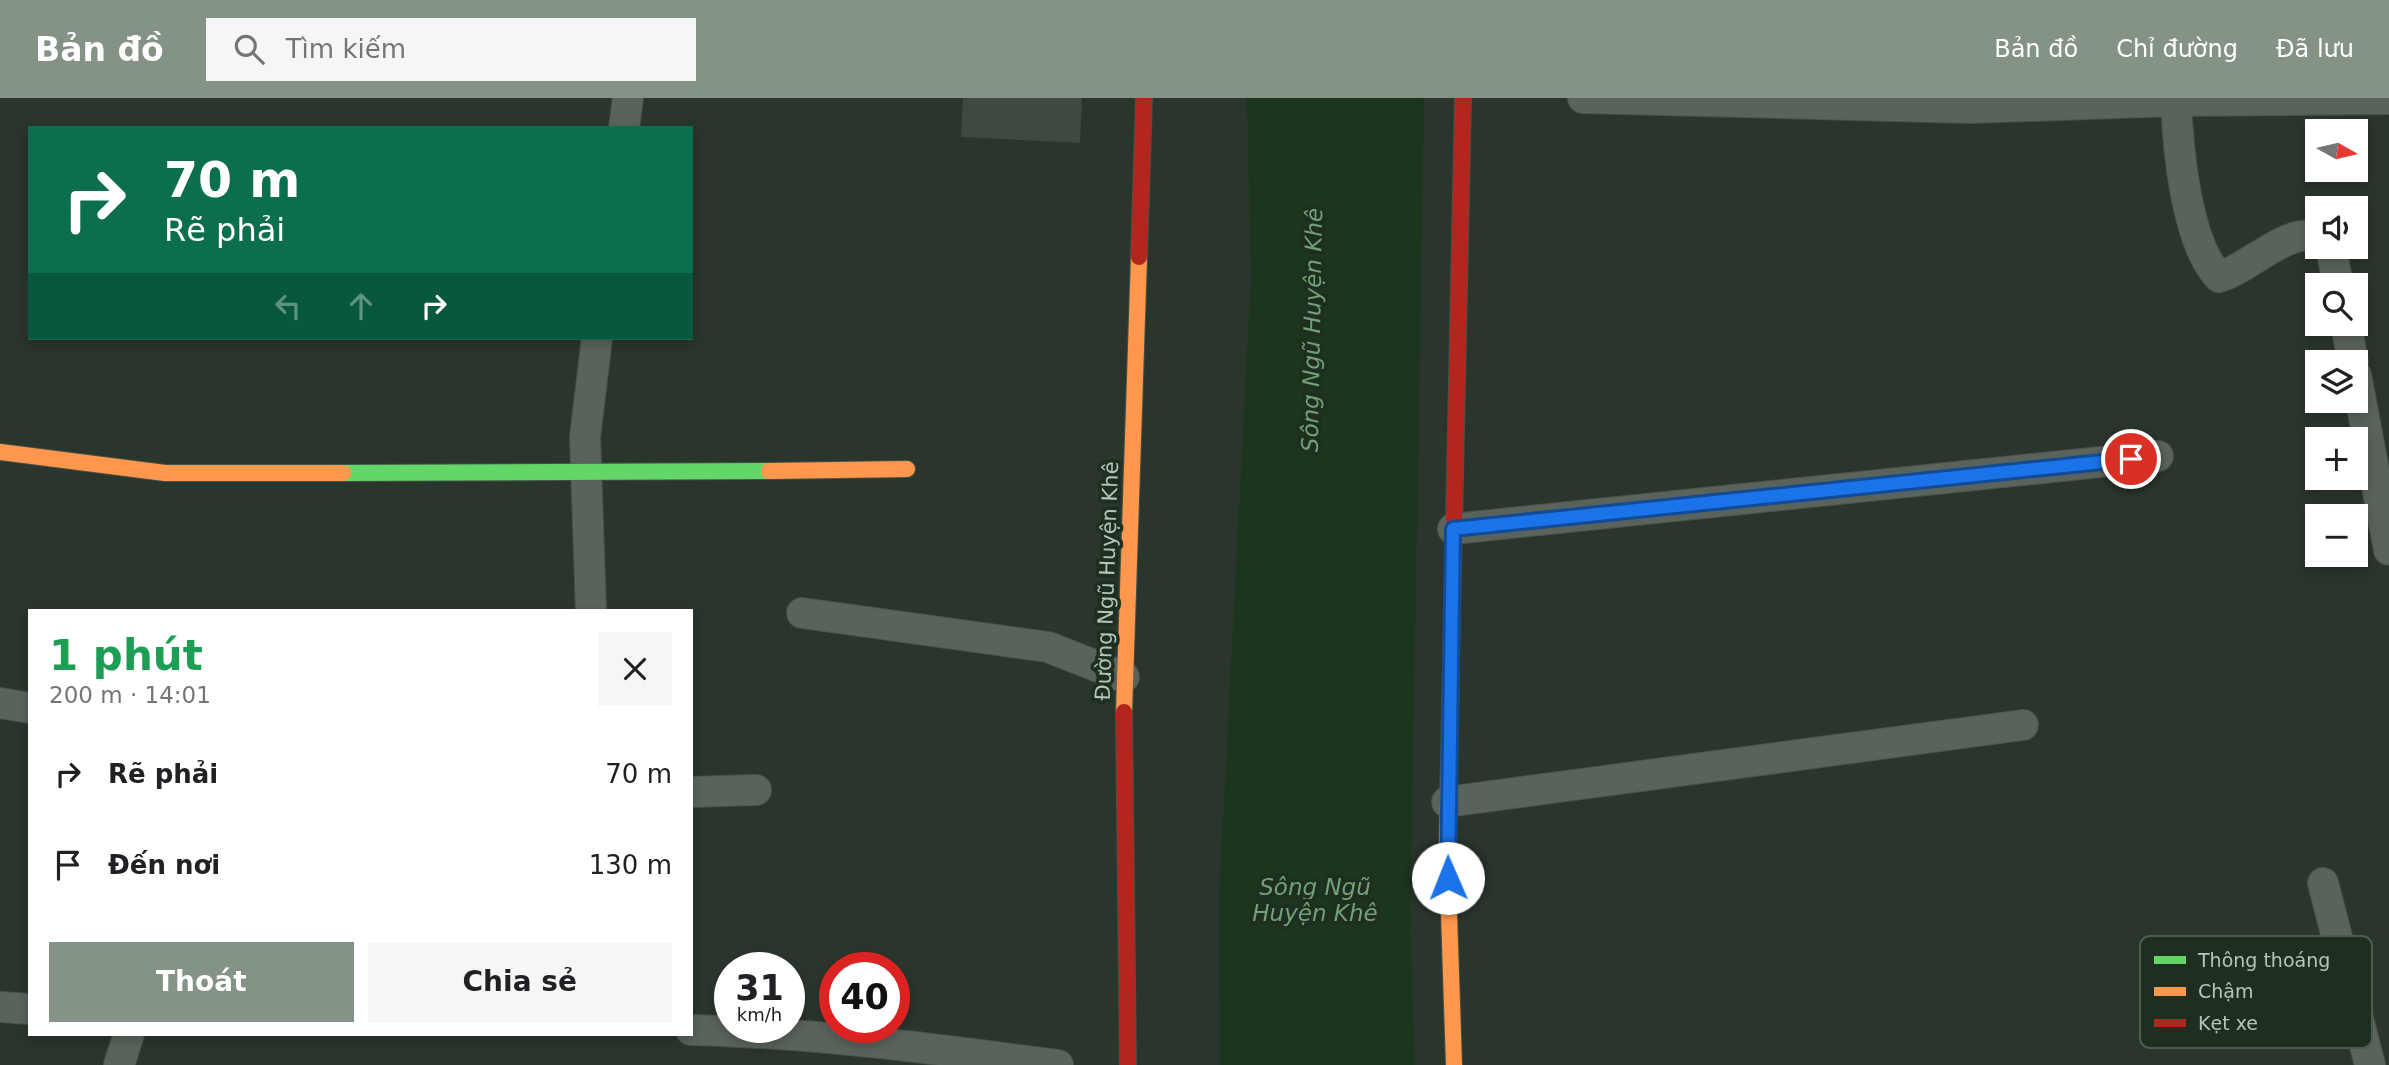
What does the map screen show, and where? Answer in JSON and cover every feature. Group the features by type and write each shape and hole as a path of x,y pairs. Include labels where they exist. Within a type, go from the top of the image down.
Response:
{"street":[{"path":"624,126 628,98"},
{"name":"Đường Ngũ Huyện Khê","path":"1128,1065 1124,677 1143,98"},
{"path":"1454,1065 1447,802 1463,98"},
{"path":"1583,98 1970,108 2176,101 2389,99"},
{"path":"2176,101 2195,237 2207,264 2219,277 2233,273 2294,236 2305,236"},
{"path":"590,609 585,437 597,340"},
{"path":"2363,413 2389,550"},
{"path":"0,452 165,473 586,474 907,469"},
{"path":"1453,529 2158,456"},
{"path":"802,613 1048,647 1124,677"},
{"path":"0,703 28,708"},
{"path":"1447,802 2023,725"},
{"path":"693,792 756,790"},
{"path":"2323,883 2337,936"},
{"path":"0,1007 28,1009"},
{"path":"693,1030 764,1031 888,1042 1058,1065"},
{"path":"119,1065 128,1036"},
{"path":"2366,1048 2370,1065"}],"water":[{"name":"Sông Ngũ Huyện Khê","path":"1247,98 1424,98 1410,930 1415,1065 1220,1065 1219,902 1251,278"}],"building":[{"path":"963,98 1082,98 1080,143 961,137"}],"traffic: fast":[{"path":"343,473 769,471"}],"traffic: slow":[{"path":"1124,712 1139,257"},
{"path":"0,452 165,473 343,473"},
{"path":"769,471 907,469"},
{"path":"1452,618 1447,852 1454,1065"}],"traffic: jam":[{"path":"1139,257 1144,98"},
{"path":"1452,618 1463,98"},
{"path":"1124,712 1128,1065"}],"route":[{"path":"1448,878 1453,529 2131,459"}]}
